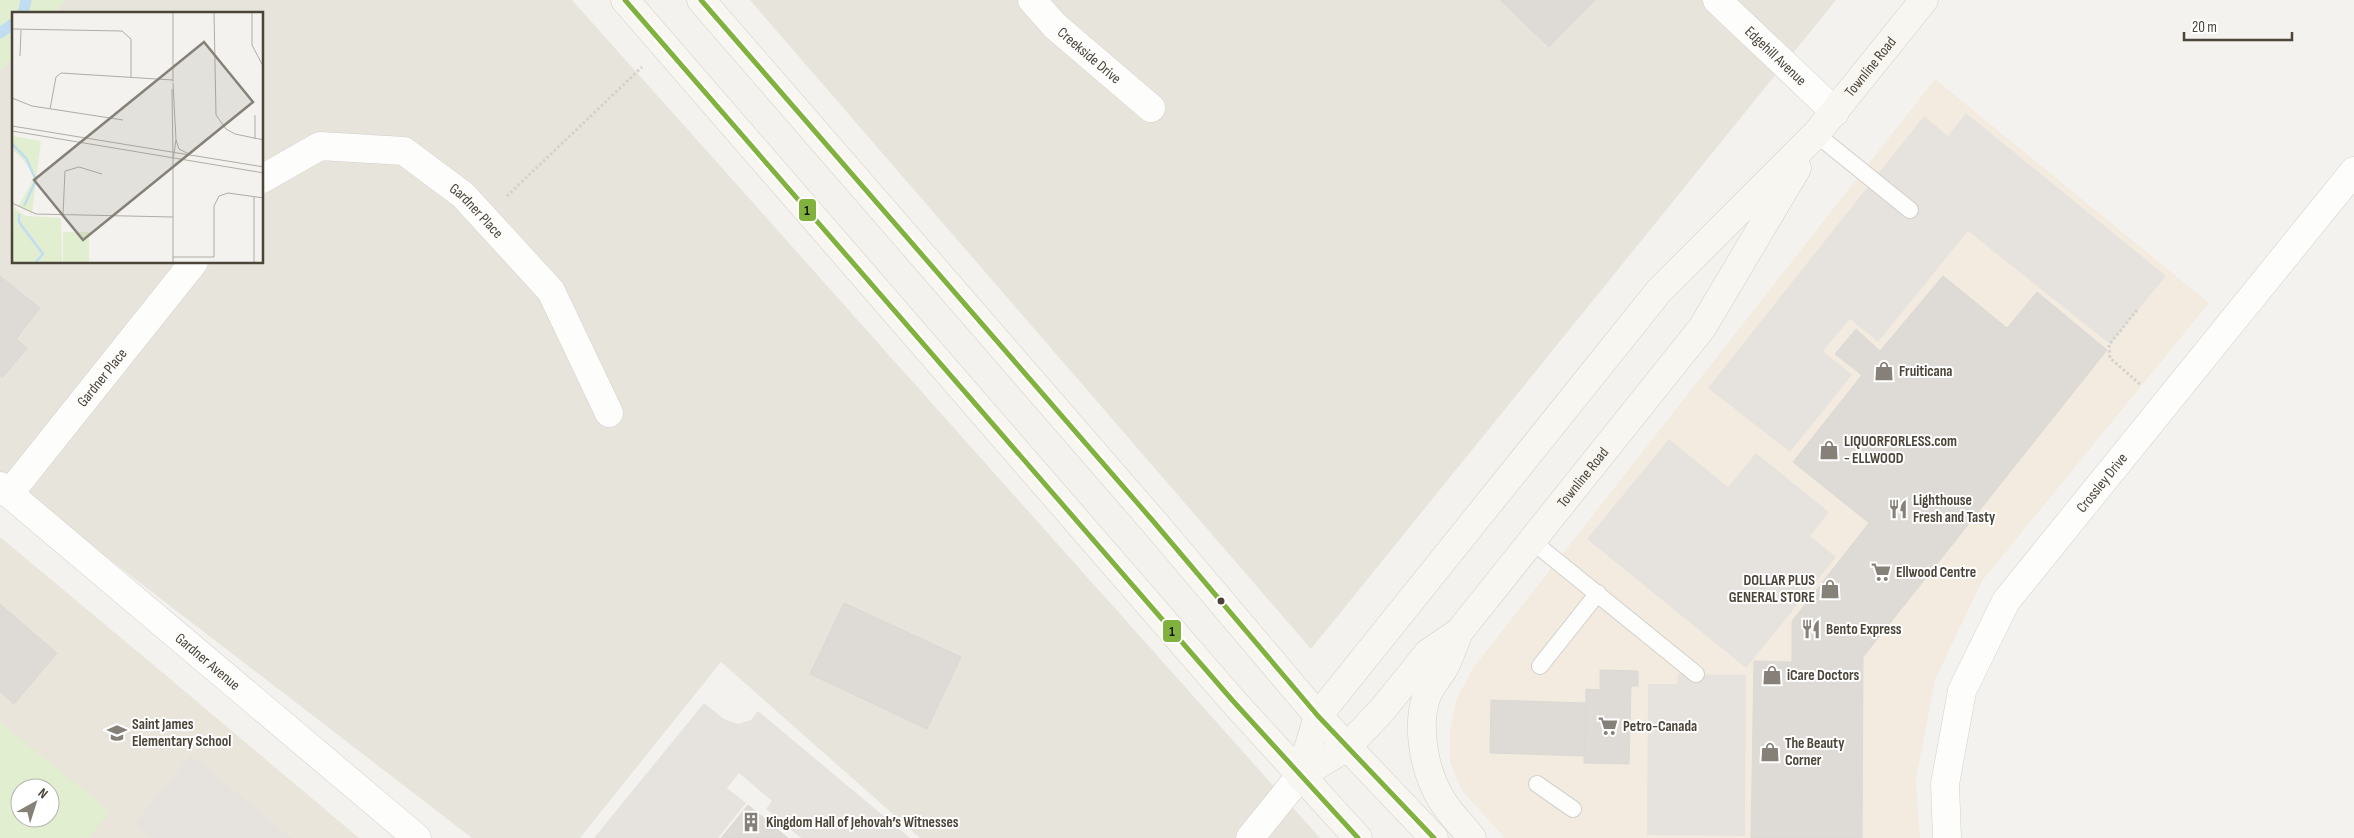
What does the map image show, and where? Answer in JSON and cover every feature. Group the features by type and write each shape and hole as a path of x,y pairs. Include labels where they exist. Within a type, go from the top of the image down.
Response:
{"main road":[{"path":"624,0 1233,702 1358,838"},
{"path":"701,0 1153,521 1318,716 1434,838"},
{"name":"Townline Road","path":"1300,776 1318,716 1659,291 1816,134 1924,0"},
{"name":"Townline Road","path":"1300,776 1346,747 1383,709 1428,653 1459,632 1702,328 1816,134"},
{"path":"1459,632 1444,667 1426,698 1422,724 1425,754 1432,781 1443,803 1472,838"}],"street":[{"name":"Creekside Drive","path":"1032,0 1055,26 1151,108"},
{"name":"Edgehill Avenue","path":"1718,0 1835,112"},
{"name":"Gardner Place","path":"264,178 320,146 404,150 463,195 551,291 609,414"},
{"name":"Crossley Drive","path":"1946,838 1945,784 1962,691 2006,600 2354,171"},
{"name":"Gardner Place","path":"5,490 192,264"},
{"name":"Gardner Avenue","path":"5,490 417,838"},
{"name":"Townline Road","path":"1250,838 1300,776"}],"lane":[{"path":"1816,134 1910,210"},
{"path":"1532,540 1696,674"},
{"path":"1540,666 1598,593"},
{"path":"1537,784 1573,808"}],"path":[{"path":"484,217 664,46"},
{"path":"2124,370 2110,358 2109,345 2137,310"}],"shaded area":[{"path":"66,0 572,0 1320,838 920,838 721,662 580,838 472,838 0,475 0,70 12,58 12,264 264,264 264,12 55,12"},
{"path":"750,0 1836,0 1311,649"},
{"name":"Ellwood Centre","path":"1935,79 2209,303 1982,581 1935,680 1916,780 1920,838 1505,838 1463,792 1450,763 1450,730 1456,700 1473,668"},
{"path":"1966,113 2166,276 2110,344 1968,231 1878,342 1850,319 1823,351 1852,375 1790,452 1708,388 1924,116 1948,136"},
{"path":"1669,439 1728,487 1756,453 1829,512 1810,536 1836,557 1746,668 1587,539"},
{"name":"Saint James Elementary School","path":"0,537 169,678 359,838 0,838"},
{"path":"1678,674 1746,675 1745,836 1647,835 1648,684 1677,684"},
{"path":"704,703 724,719 738,724 751,720 758,711 910,838 801,838 766,809 772,801 739,773 727,788 746,803 718,838 594,838"},
{"path":"191,755 292,838 152,838 135,823"}],"green space":[{"path":"0,0 66,0 55,12 12,12 12,58 0,70"},
{"path":"0,722 110,812 88,838 0,838"}],"building":[{"path":"1500,0 1595,0 1549,47"},
{"path":"0,276 40,308 16,339 27,348 3,377 0,375"},
{"name":"Ellwood Centre","path":"1943,276 2007,328 2037,292 2107,350 1863,657 1862,838 1751,838 1754,661 1792,662 1792,621 1869,523 1793,462 1862,375 1835,354 1856,329 1880,351"},
{"path":"844,603 961,657 927,729 810,674"},
{"path":"0,604 57,653 14,704 0,692"},
{"name":"Petro-Canada","path":"1600,670 1638,671 1638,686 1631,686 1629,764 1584,763 1586,689 1600,690"},
{"name":"Petro-Canada","path":"1491,700 1586,703 1585,756 1490,753"},
{"name":"Kingdom Hall of Jehovah’s Witnesses","path":"748,805 788,838 721,838"}],"waterway":[{"path":"23,12 26,0"},
{"path":"0,33 12,24"}],"transit line":[{"name":"1","path":"625,0 1233,701 1358,838"},
{"name":"1","path":"701,0 1153,521 1318,716 1434,838"}],"place":[{"name":"Fruiticana","path":"1884,371"},
{"name":"LIQUORFORLESS.com - ELLWOOD","path":"1829,450"},
{"name":"Lighthouse Fresh and Tasty","path":"1898,509"},
{"name":"Ellwood Centre","path":"1881,572"},
{"name":"DOLLAR PLUS GENERAL STORE","path":"1830,589"},
{"name":"Bento Express","path":"1811,629"},
{"name":"iCare Doctors","path":"1772,675"},
{"name":"Petro-Canada","path":"1608,726"},
{"name":"Saint James Elementary School","path":"117,733"},
{"name":"The Beauty Corner","path":"1770,752"},
{"name":"Kingdom Hall of Jehovah’s Witnesses","path":"751,822"}]}
